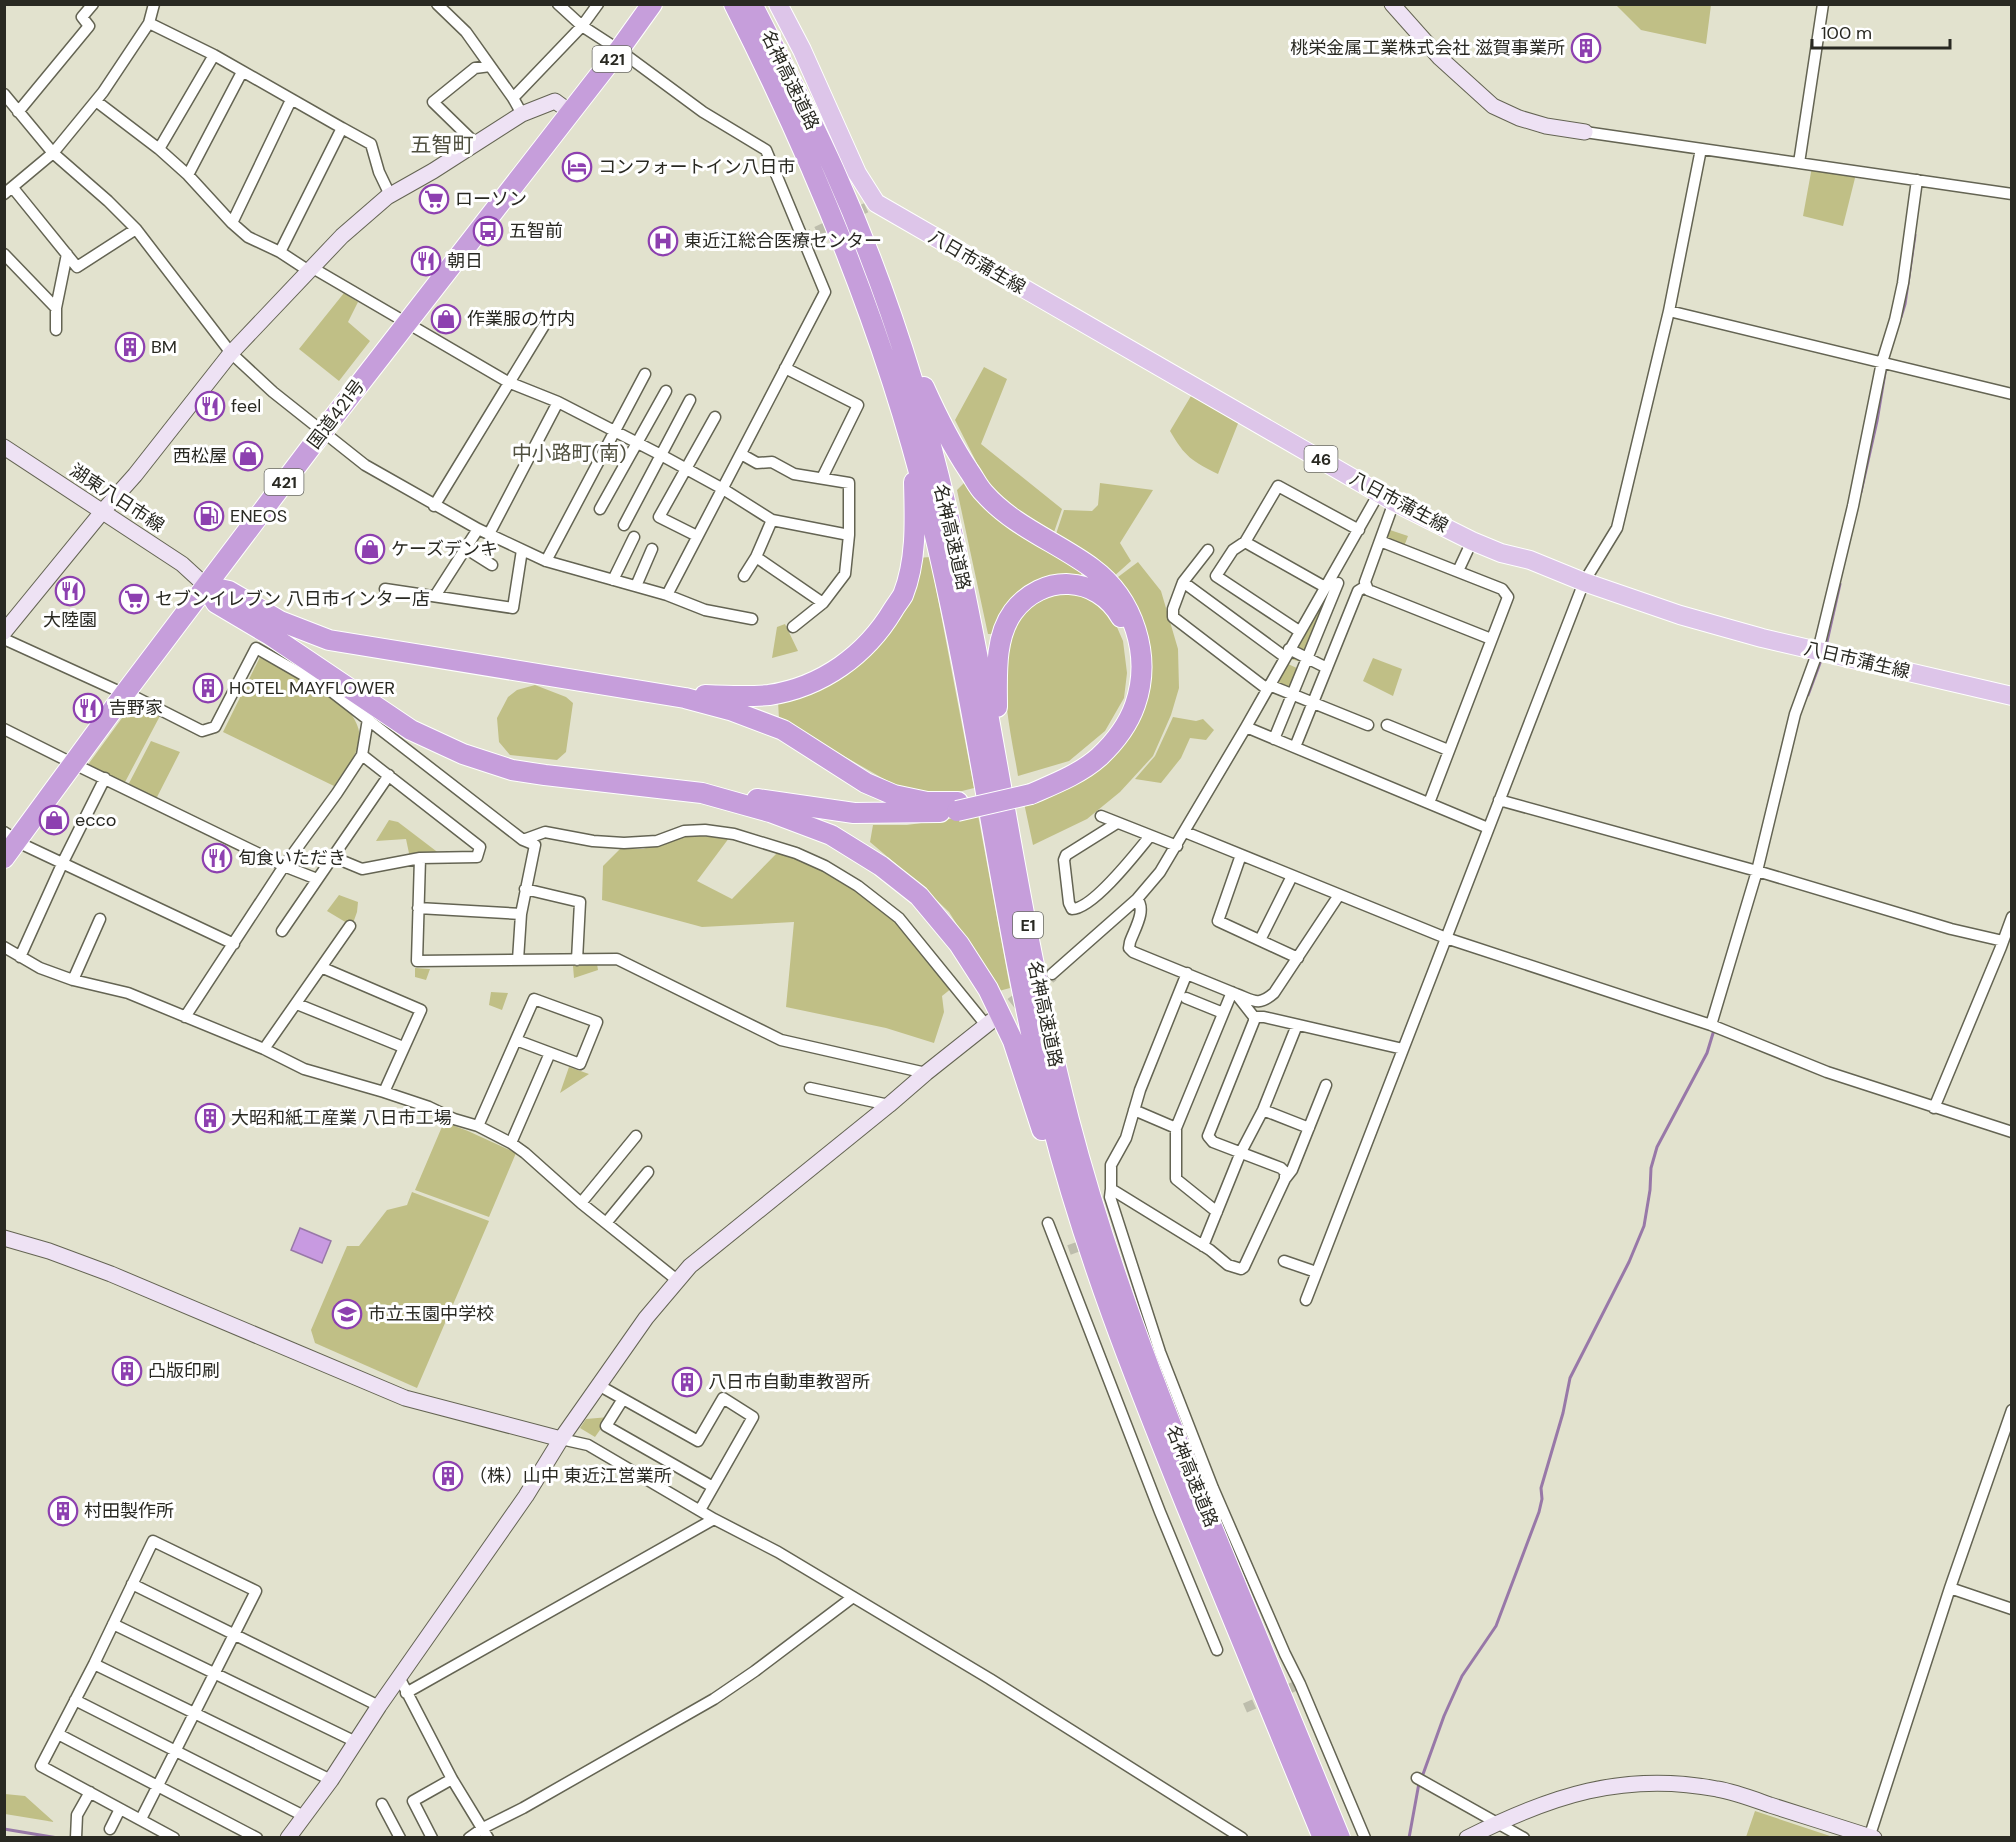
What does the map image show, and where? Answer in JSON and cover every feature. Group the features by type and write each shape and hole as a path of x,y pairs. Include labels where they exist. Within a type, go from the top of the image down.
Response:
{"highway":[{"name":"国道421号","path":"4,858 11,836 74,764 323,431 619,50 652,4"},
{"name":"名神高速道路","path":"734,4 774,85 846,251 881,347 912,448 929,510 968,687 1030,1029 1052,1124 1083,1231 1131,1369 1323,1838"},
{"name":"名神高速道路","path":"752,4 835,171 900,340 923,417 947,510 984,686 1046,1024 1069,1120 1112,1266 1170,1422 1340,1838"},
{"path":"206,586 216,603 270,635 411,730 463,754 512,770 771,800 854,813 902,814 958,806 1031,789 1069,777 1098,758 1120,734 1135,706 1142,674 1140,640 1128,609 1112,585 1092,568 1011,518 984,493 939,420 878,263 835,171"},
{"path":"685,698 700,695 770,694 826,676 857,656 882,628 903,595 912,558 915,517 912,448"},
{"path":"997,758 997,664 1001,638 1012,613 1029,595 1046,586 1064,583 1085,586 1103,597 1120,615 1131,644 1134,674 1127,704 1113,729 1092,752 1031,789"},
{"path":"206,586 229,591 280,621 329,640 685,698 730,710 783,730 866,783 894,795 958,806"},
{"path":"702,793 770,812 831,835 881,866 919,896 959,944 988,989 1013,1041 1054,1169 1131,1369"}],"main road":[{"name":"八日市蒲生線","path":"778,4 802,50 857,173 876,203 1387,497 1472,541 1501,553 1530,560 1584,582 1680,615 1762,638 2012,696"}],"street":[{"path":"18,112 89,27 82,17 93,4"},
{"path":"136,229 77,267 9,191 53,153 96,101 148,23 154,4"},
{"path":"436,4 466,32 522,114"},
{"path":"558,4 582,26 619,50 703,112 766,150 825,292 667,595"},
{"path":"513,98 582,26 598,4"},
{"path":"1392,4 1440,58 1493,106 1546,126 2012,194"},
{"path":"1799,163 1823,4"},
{"path":"148,23 214,55 371,144 379,172 390,195"},
{"path":"159,149 214,55"},
{"path":"475,143 433,102 475,68 490,66"},
{"path":"188,175 242,72"},
{"path":"4,94 53,153 136,229 231,353 273,392 365,465 478,530 546,561 667,595 705,610 752,619"},
{"path":"232,224 291,100"},
{"path":"96,101 159,149 188,175 232,224 248,237 280,252 508,382 558,402 686,468 772,520 849,535"},
{"path":"4,632 135,475 231,353 342,236 390,195 433,171 522,114 555,101 570,112"},
{"path":"280,252 342,128"},
{"path":"1306,1300 1584,582 1617,528 1669,311 1701,148"},
{"path":"1711,1025 1757,871 1795,714 1818,651 1853,506 1882,362 1903,283 1917,180"},
{"path":"4,254 56,308"},
{"path":"56,330 56,308 67,254"},
{"path":"1669,311 2012,394"},
{"path":"434,506 548,319"},
{"path":"785,368 858,405 822,478"},
{"path":"546,561 645,374"},
{"path":"600,509 666,391"},
{"path":"624,525 690,400"},
{"path":"489,534 558,402"},
{"path":"697,536 659,517 715,417"},
{"name":"湖東八日市線","path":"4,447 182,564 206,586"},
{"path":"741,454 757,463 772,462 794,474 849,483 849,535 845,574 823,603 794,627"},
{"path":"1299,631 1216,576 1233,550 1245,542 1278,486 1359,530"},
{"path":"1052,974 1137,899 1160,872 1246,727 1299,631 1331,583 1359,530 1387,497"},
{"path":"1295,747 1343,629 1365,582 1380,541 1387,497"},
{"path":"744,576 756,557 772,520"},
{"path":"435,596 478,530"},
{"path":"613,580 634,537"},
{"path":"1380,541 1502,588 1508,597 1428,803"},
{"path":"1458,571 1472,541"},
{"path":"1245,542 1331,583 1368,590 1491,639"},
{"path":"465,548 492,565"},
{"path":"385,589 513,608 522,549"},
{"path":"636,586 652,549"},
{"path":"1208,550 1183,582 1173,609 1173,617 1268,687 1368,725"},
{"path":"756,557 823,603"},
{"path":"1183,582 1287,653 1307,658 1327,668"},
{"path":"1274,739 1322,621 1331,583"},
{"path":"1309,615 1343,629"},
{"path":"4,639 125,693 202,731 215,727 256,648 331,691 523,840 535,845 521,914 518,960"},
{"path":"185,1017 284,866 362,755 368,719"},
{"path":"1387,724 1448,750"},
{"path":"1246,727 1488,828"},
{"path":"4,729 284,866 317,879"},
{"path":"333,857 362,869 420,858 477,857 480,847 362,755"},
{"path":"282,931 389,775"},
{"path":"20,957 63,862 105,778"},
{"path":"1499,800 2003,941"},
{"path":"1101,816 1177,846"},
{"path":"1117,823 1066,855 1064,860 1069,903 1072,909 1077,909 1110,884 1150,836"},
{"path":"288,1838 331,1780 379,1706 526,1496 561,1439 646,1318 677,1280 699,1259 990,1022 899,918 858,886 825,866 796,853 735,834 705,830 684,831 657,841 624,843 593,841 545,832 523,840"},
{"path":"1185,832 1446,938 1711,1025 1827,1072 2012,1132"},
{"path":"11,836 234,944"},
{"path":"1242,855 1218,921 1298,958"},
{"path":"420,858 417,961 617,959 781,1040 926,1073"},
{"path":"1260,940 1292,876"},
{"path":"525,889 580,902 577,960"},
{"path":"1137,899 1142,909 1130,942 1129,948 1133,952 1253,1001 1263,1001 1274,993 1339,895"},
{"path":"418,908 521,914"},
{"path":"1934,1108 2012,917"},
{"path":"73,980 100,919"},
{"path":"264,1049 323,968 350,926"},
{"path":"4,947 40,968 73,980 128,993 264,1049 304,1069 384,1092 478,1126 511,1143 677,1280"},
{"path":"323,968 421,1010 384,1092"},
{"path":"1187,973 1146,1073 1126,1138 1111,1165 1110,1197 1116,1232 1213,1488 1285,1654 1313,1712 1365,1838"},
{"path":"1217,1212 1176,1179 1176,1128 1223,1013 1234,993"},
{"path":"1234,993 1254,1017 1254,1021 1208,1136 1213,1142 1281,1168 1285,1172 1285,1179"},
{"path":"1186,998 1223,1013"},
{"path":"478,1126 534,999 597,1022 580,1064 516,1040"},
{"path":"297,1004 403,1047"},
{"path":"1254,1017 1264,1017 1403,1049"},
{"path":"1203,1246 1240,1152 1263,1110 1297,1025"},
{"path":"511,1143 550,1053"},
{"path":"1111,1189 1234,1268 1241,1269 1244,1267 1285,1179 1292,1170 1326,1085"},
{"path":"810,1088 889,1105"},
{"path":"1134,1110 1176,1128"},
{"path":"1263,1110 1309,1128"},
{"path":"581,1203 636,1136"},
{"path":"606,1223 648,1172"},
{"path":"1048,1223 1064,1252 1156,1501 1217,1650"},
{"path":"4,1238 49,1251 111,1275 405,1398 588,1445 714,1520 778,1552 990,1679 1242,1838"},
{"path":"1284,1261 1316,1272"},
{"path":"600,1386 698,1441 723,1398 753,1417 700,1510"},
{"path":"623,1399 606,1426 713,1487"},
{"path":"1467,1838 1539,1805 1596,1788 1666,1783 1720,1789 1871,1837 1950,1588 2012,1410"},
{"path":"406,1693 714,1520"},
{"path":"141,1819 255,1590 153,1541 94,1664 41,1766 174,1838"},
{"path":"132,1584 379,1706"},
{"path":"1950,1588 2012,1609"},
{"path":"469,1838 485,1833 523,1808 714,1699 853,1597"},
{"path":"113,1624 356,1742"},
{"path":"94,1664 331,1780"},
{"path":"399,1677 452,1779 485,1833"},
{"path":"75,1700 304,1816"},
{"path":"58,1734 158,1786 239,1834 257,1838"},
{"path":"1417,1778 1524,1838"},
{"path":"432,1838 413,1801 452,1779"},
{"path":"76,1838 77,1815 90,1792"},
{"path":"382,1804 400,1838"},
{"path":"110,1829 120,1809"}],"shaded area":[{"path":"1616,5 1711,5 1706,44 1641,30"},
{"path":"1812,167 1856,174 1843,226 1803,216"},
{"path":"344,293 358,302 348,322 370,341 339,381 299,349"},
{"path":"984,367 1007,379 981,444 1062,509 1053,535 1015,511 990,489 955,420"},
{"path":"1194,391 1241,416 1218,474 1190,457 1180,447 1170,431"},
{"path":"964,483 992,511 1082,569 1081,576 1063,574 1043,579 996,634 988,634 957,490"},
{"path":"1100,483 1153,490 1120,543 1131,561 1112,578 1055,537 1064,510 1092,511 1098,505"},
{"path":"1387,529 1408,536 1403,549 1380,544"},
{"path":"930,557 974,788 954,793 926,794 891,783 779,719 778,701 796,700 818,690 845,676 866,658 918,558"},
{"path":"1138,562 1161,591 1178,649 1179,688 1171,715 1153,756 1120,792 1087,819 1033,845 1024,803 1093,765 1145,683 1114,580"},
{"path":"1067,590 1087,595 1110,611 1123,641 1127,673 1124,698 1105,731 1069,761 1018,776 1007,706 1006,655 1012,633 1023,613 1040,598"},
{"path":"1327,593 1331,593 1302,662 1290,659"},
{"path":"785,624 798,651 772,658 777,627"},
{"path":"260,657 339,699 350,712 359,733 359,743 356,752 334,786 223,732"},
{"path":"1373,658 1402,669 1393,696 1363,681"},
{"path":"1288,664 1299,669 1287,698 1273,692"},
{"path":"535,685 566,697 573,703 566,752 557,760 510,755 499,742 497,718 508,697 517,690"},
{"path":"133,703 161,714 124,784 87,766"},
{"path":"1173,717 1196,721 1203,719 1214,730 1206,740 1190,738 1181,758 1161,783 1135,779 1155,756"},
{"path":"151,741 180,752 156,799 127,787"},
{"path":"978,815 1010,988 999,991 949,912 870,842 873,825 907,825"},
{"path":"389,820 398,822 440,854 410,858 406,839 376,841"},
{"path":"685,835 729,838 697,881 732,899 778,852 793,856 826,871 875,901 900,924 952,988 942,996 944,1012 934,1043 886,1028 786,1007 794,922 702,927 602,900 603,866 620,849 643,849"},
{"path":"339,895 358,902 352,926 327,911"},
{"path":"597,964 598,970 574,978 573,966"},
{"path":"415,968 430,969 426,980 415,977"},
{"path":"491,992 508,993 502,1010 489,1005"},
{"path":"569,1067 589,1074 560,1093"},
{"path":"444,1122 516,1153 489,1217 415,1190"},
{"path":"412,1192 489,1221 417,1388 315,1343 311,1330 347,1246 359,1246 387,1210 407,1205"},
{"path":"300,1228 331,1241 322,1263 291,1250"},
{"path":"609,1417 595,1437 580,1428 586,1419"},
{"path":"5,1794 25,1796 54,1822 5,1814"},
{"path":"1755,1811 1833,1837 1746,1837"}],"waterway":[{"path":"1901,317 1915,235"},
{"path":"1861,492 1886,367"},
{"path":"1826,646 1840,584"},
{"path":"1808,695 1820,663"},
{"path":"1422,1777 1444,1716 1462,1676 1496,1626 1539,1512 1542,1499 1541,1488 1563,1413 1570,1378 1629,1262 1644,1226 1651,1168 1657,1147 1707,1053 1714,1030"},
{"path":"1409,1838 1419,1783"},
{"path":"4,1829 58,1838"}],"tunnel":[{"path":"803,238 876,203"},
{"path":"994,1019 1052,974"},
{"path":"1069,1250 1091,1242"},
{"path":"1245,1708 1300,1684"}],"place":[{"name":"桃栄金属工業株式会社 滋賀事業所","path":"1586,48"},
{"name":"コンフォートイン八日市","path":"577,167"},
{"name":"ローソン","path":"434,199"},
{"name":"五智前","path":"488,231"},
{"name":"東近江総合医療センター","path":"663,241"},
{"name":"朝日","path":"426,261"},
{"name":"作業服の竹内","path":"446,319"},
{"name":"BM","path":"130,347"},
{"name":"feel","path":"210,406"},
{"name":"西松屋","path":"248,456"},
{"name":"ENEOS","path":"209,516"},
{"name":"ケーズデンキ","path":"370,549"},
{"name":"大陸園","path":"70,591"},
{"name":"セブンイレブン 八日市インター店","path":"134,599"},
{"name":"HOTEL MAYFLOWER","path":"208,688"},
{"name":"吉野家","path":"88,708"},
{"name":"ecco","path":"54,820"},
{"name":"旬食いただき","path":"217,858"},
{"name":"大昭和紙工産業 八日市工場","path":"210,1118"},
{"name":"市立玉園中学校","path":"347,1314"},
{"name":"凸版印刷","path":"127,1371"},
{"name":"八日市自動車教習所","path":"687,1382"},
{"name":"（株）山中 東近江営業所","path":"448,1476"},
{"name":"村田製作所","path":"63,1511"}],"district":[{"name":"五智町","path":"442,145"},
{"name":"中小路町(南)","path":"569,453"}]}
